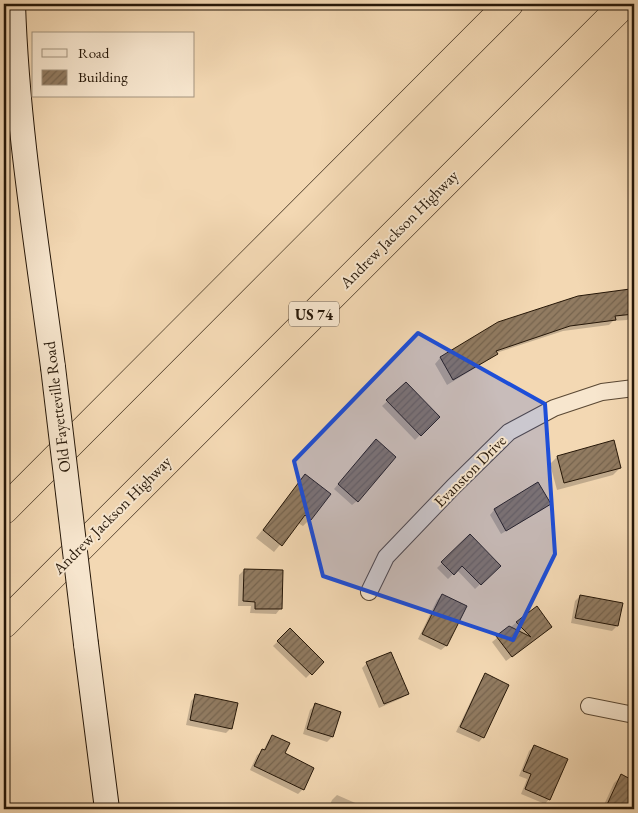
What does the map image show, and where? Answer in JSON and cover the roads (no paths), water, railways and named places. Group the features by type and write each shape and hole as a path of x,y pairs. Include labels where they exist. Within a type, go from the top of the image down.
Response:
{"highway":[{"path":"4,510 509,4"},
{"name":"Andrew Jackson Highway","path":"4,624 624,4"}],"street":[{"name":"Old Fayetteville Road","path":"13,4 14,44 22,132 107,809"},
{"name":"Evanston Drive","path":"369,592 386,557 509,432 554,408 602,392 634,388"},
{"path":"589,706 634,714"}]}
